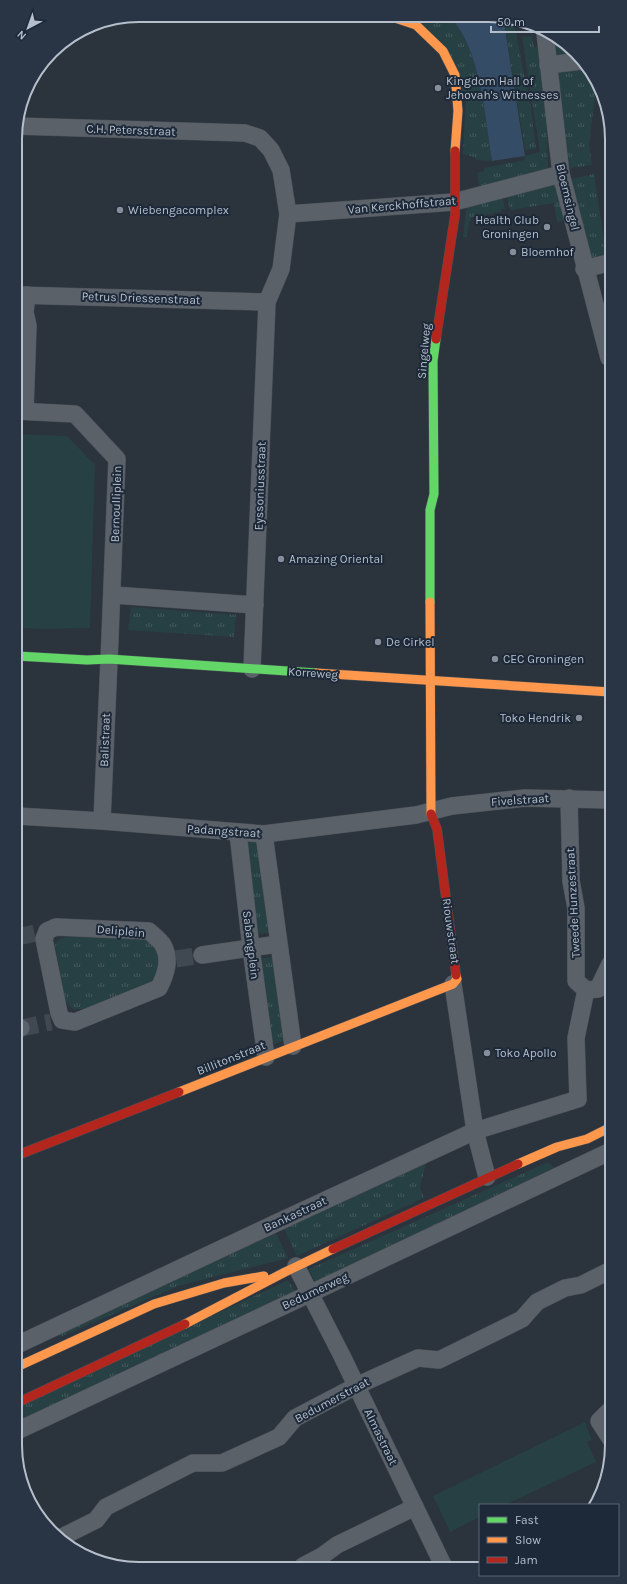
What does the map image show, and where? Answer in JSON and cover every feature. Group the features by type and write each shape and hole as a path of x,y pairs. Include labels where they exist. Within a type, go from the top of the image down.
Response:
{"street":[{"name":"Singelweg","path":"407,22 416,25 444,51 455,75 458,111 455,155 455,216 433,361 434,494 430,510 431,681"},
{"name":"Bloemsingel","path":"545,37 561,174 584,269 605,344"},
{"path":"548,65 576,62"},
{"name":"C.H. Petersstraat","path":"23,126 245,133 260,138 271,150 281,170 288,214"},
{"name":"Van Kerckhoffstraat","path":"288,214 454,202 561,174"},
{"path":"267,302 281,269 288,214"},
{"path":"584,269 605,264"},
{"name":"Petrus Driessenstraat","path":"22,295 267,302"},
{"name":"Bernoulliplein","path":"22,299 28,326 22,399"},
{"name":"Eyssoniusstraat","path":"252,669 267,302"},
{"name":"Bernoulliplein","path":"22,411 75,414 118,459 109,659"},
{"path":"113,595 255,605"},
{"name":"Korreweg","path":"22,656 87,660 109,659 605,692"},
{"name":"Balistraat","path":"102,821 109,659"},
{"name":"Riouwstraat","path":"431,681 430,812 437,828 457,979 452,984 475,1131 487,1177"},
{"name":"Fivelstraat","path":"430,812 452,806 525,798 605,800"},
{"name":"Tweede Hunzestraat","path":"569,798 571,880 576,908 576,981 586,990"},
{"name":"Padangstraat","path":"22,816 264,834 430,812"},
{"name":"Sabangplein","path":"238,833 251,948 266,1056"},
{"path":"264,834 293,1046"},
{"name":"Deliplein","path":"56,926 149,931 163,944 171,960 166,976 159,988 75,1022 57,1021 59,1013 41,932 56,926"},
{"path":"202,955 278,944"},
{"path":"586,990 598,989 605,974"},
{"name":"Billitonstraat","path":"22,1153 452,984"},
{"name":"Bankastraat","path":"22,1343 475,1131 578,1099 576,1038 586,990"},
{"path":"558,1147 582,1130"},
{"path":"22,1401 206,1314 290,1269 487,1177 558,1147 587,1139 605,1130"},
{"name":"Bedumerweg","path":"22,1429 605,1154"},
{"path":"22,1365 154,1304 224,1283 290,1269"},
{"name":"Almastraat","path":"290,1269 309,1294 356,1386 442,1562"},
{"name":"Bedumerstraat","path":"65,1535 96,1520 106,1507 193,1463 222,1463 279,1437 295,1418 356,1386 418,1358 439,1360 522,1319 537,1302 565,1288 581,1285 605,1273"},
{"path":"605,1414 598,1421 605,1431"},
{"path":"311,1562 337,1545 416,1510"}],"green space":[{"path":"420,22 454,22 469,47 480,85 492,161 477,160 474,157 463,154 466,95"},
{"path":"504,23 514,25 531,109 536,149 525,150"},
{"path":"532,36 534,47 539,47 546,110 548,170 480,188 477,173 484,171 484,168 524,160 524,156 540,152 522,37"},
{"path":"556,44 570,56 555,57 554,45"},
{"path":"578,64 595,93 589,145 592,165 570,168 564,123 562,123 557,69"},
{"path":"594,174 605,240 605,256 589,259 577,215 571,179"},
{"path":"551,183 556,186 565,220 557,222 554,203 510,210 506,193"},
{"path":"502,194 505,209 501,209 501,212 472,217 469,222 467,237 463,237 467,205"},
{"path":"22,434 67,436 95,465 90,628 22,628"},
{"path":"131,607 236,615 234,637 128,630"},
{"path":"248,840 256,840 273,932 254,935 244,842"},
{"path":"73,935 123,936 152,941 157,949 161,971 147,986 85,1009 73,1009 65,1001 55,944 60,939"},
{"path":"277,956 285,1040 275,1044 270,1041 257,959"},
{"path":"274,980 277,996 266,998 264,981"},
{"path":"548,1162 554,1168 315,1282 309,1269"},
{"path":"426,1163 420,1187 424,1198 297,1256 284,1229"},
{"path":"276,1233 288,1258 178,1286 60,1337 58,1334"},
{"path":"288,1280 295,1291 22,1421 22,1406"},
{"path":"585,1422 592,1440 587,1442 596,1462 507,1504 479,1504 479,1518 450,1532 433,1496"}],"water":[{"path":"454,22 504,23 525,156 492,161 480,85 469,47"}],"tunnel":[{"path":"22,936 35,933"},
{"path":"176,959 202,955"},
{"path":"22,1028 51,1022"}],"traffic: fast":[{"path":"430,602 430,510 434,494 433,361 436,339"},
{"path":"22,656 87,660 109,659 316,673"}],"traffic: slow":[{"path":"407,22 416,25 443,51 455,75 458,111 455,151"},
{"path":"430,602 431,814"},
{"path":"316,673 605,692"},
{"path":"179,1092 453,984 457,979 456,975"},
{"path":"518,1164 557,1147 587,1139 605,1130"},
{"path":"185,1324 333,1249"},
{"path":"22,1365 154,1304 224,1283 264,1276"}],"traffic: jam":[{"path":"436,339 455,215 455,151"},
{"path":"431,814 437,829 456,975"},
{"path":"22,1153 179,1092"},
{"path":"333,1249 518,1164"},
{"path":"22,1401 185,1324"}],"place":[{"name":"Kingdom Hall of Jehovah's Witnesses","path":"438,88"},
{"name":"Wiebengacomplex","path":"120,210"},
{"name":"Health Club Groningen","path":"547,227"},
{"name":"Bloemhof","path":"513,252"},
{"name":"Amazing Oriental","path":"281,559"},
{"name":"De Cirkel","path":"378,642"},
{"name":"CEC Groningen","path":"495,659"},
{"name":"Toko Hendrik","path":"579,718"},
{"name":"Toko Apollo","path":"487,1053"}]}
